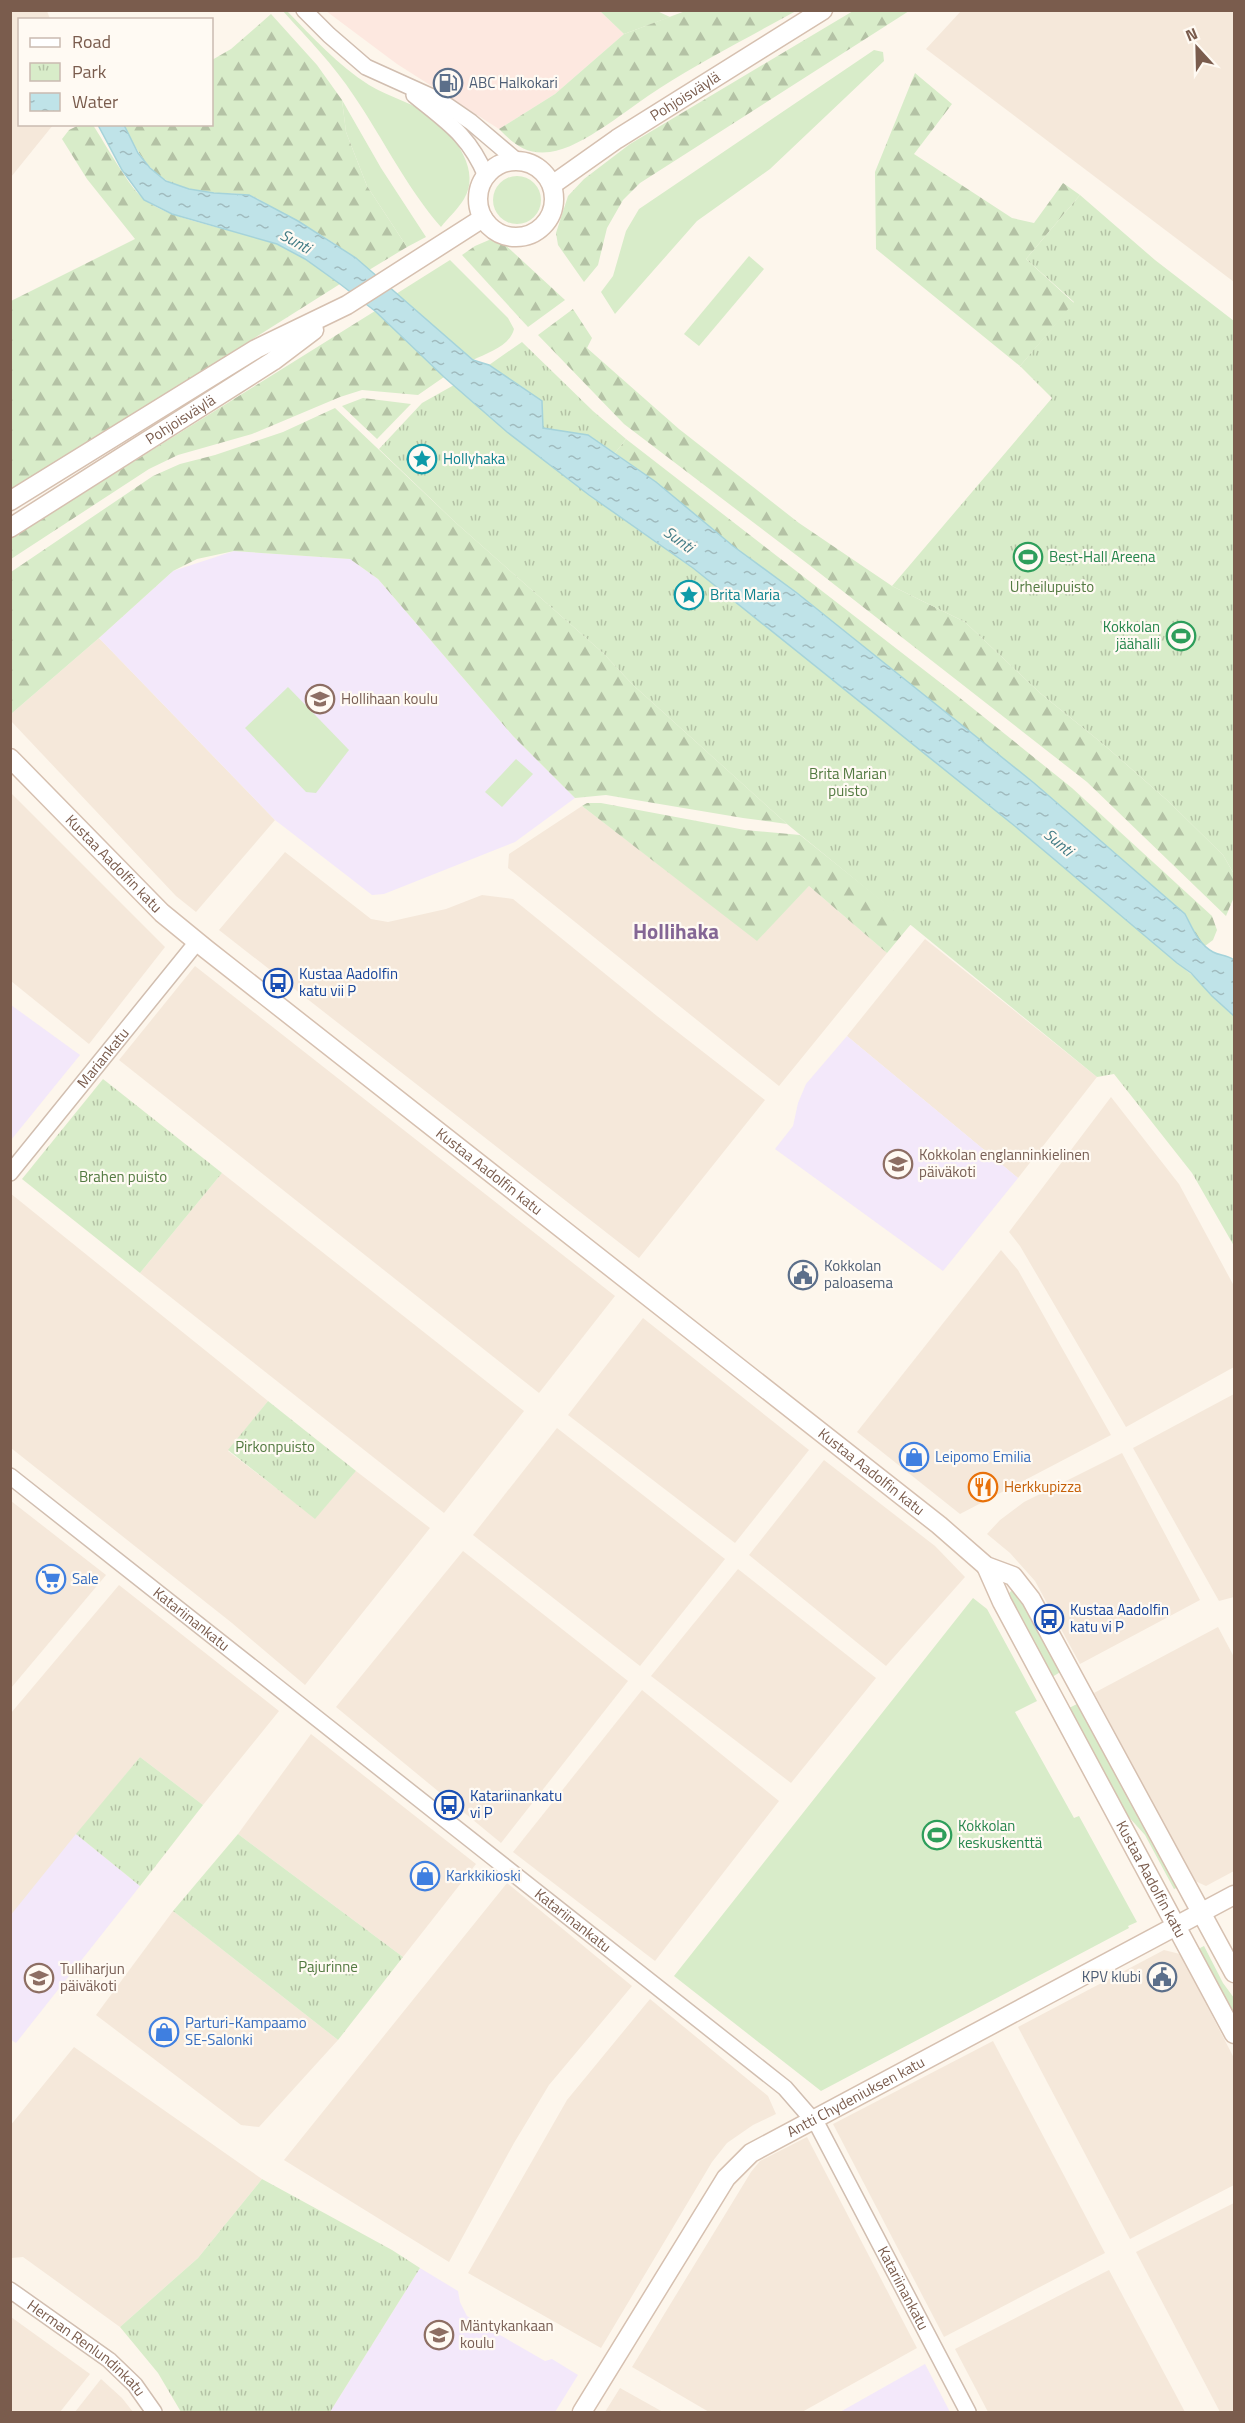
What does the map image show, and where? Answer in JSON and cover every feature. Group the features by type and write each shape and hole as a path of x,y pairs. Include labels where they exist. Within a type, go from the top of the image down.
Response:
{"main road":[{"name":"Pohjoisväylä","path":"552,185 617,139 823,10"},
{"path":"517,161 526,162 541,171 552,185 553,211 544,226 537,232 512,237 495,231 483,218 478,201 479,192 486,176 500,165 517,161"},
{"name":"Pohjoisväylä","path":"10,501 256,349 347,305 483,218"},
{"name":"Pohjoisväylä","path":"10,528 273,361 347,305"},
{"name":"Kustaa Aadolfin katu","path":"10,758 140,891 197,942 939,1525 986,1566 1013,1576 1030,1599 1234,1973"},
{"name":"Kustaa Aadolfin katu","path":"986,1566 1002,1602 1234,2034"},
{"name":"Antti Chydeniuksen katu","path":"582,2412 726,2178 751,2153 1234,1895"}],"street":[{"path":"304,10 328,35 366,67 439,100 471,122 517,161"},
{"path":"402,85 452,125 470,144 486,176"},
{"name":"Mariankatu","path":"10,1173 197,942"},
{"name":"Katariinankatu","path":"10,1476 785,2088 818,2126 968,2412"},
{"name":"Herman Renlundinkatu","path":"10,2290 109,2360 135,2385 154,2412"}],"shaded area":[{"path":"11,10 47,11 50,18 18,18 18,126 52,126 11,177"},
{"path":"326,11 600,11 624,34 555,94 499,129 397,64"},
{"path":"961,11 1234,11 1234,282 926,49"},
{"name":"Hollihaan koulu","path":"234,551 350,559 378,579 513,736 575,798 515,842 384,894 372,895 275,820 99,638 173,571"},
{"path":"99,638 275,820 196,912 176,896 11,721 11,714"},
{"path":"10,792 165,947 89,1044 11,981"},
{"path":"582,806 757,940 809,886 887,953 779,1086 508,868 509,854"},
{"path":"285,852 371,919 388,922 446,909 482,895 513,899 765,1100 639,1258 219,930"},
{"path":"925,939 1097,1077 1018,1178 847,1036"},
{"path":"195,966 615,1296 539,1393 119,1060"},
{"path":"10,1005 80,1055 11,1140"},
{"name":"Kokkolan englanninkielinen päiväkoti","path":"847,1036 1018,1178 943,1271 775,1149 793,1126 798,1103 806,1084"},
{"path":"1111,1097 1179,1184 1234,1286 1234,1367 1126,1427 1020,1246 1009,1232"},
{"path":"222,1173 524,1411 444,1513 140,1273"},
{"path":"10,1193 268,1401 228,1451 315,1518 356,1471 430,1528 305,1685 232,1623 11,1448"},
{"path":"1001,1250 1018,1270 1111,1435 960,1514 857,1432"},
{"path":"643,1318 809,1450 735,1543 568,1415"},
{"path":"1234,1394 1234,1597 1219,1601 1133,1448"},
{"path":"557,1428 725,1559 640,1666 473,1535"},
{"path":"1122,1453 1200,1600 1080,1664 1035,1581 1010,1553 987,1534 1000,1520 1024,1502"},
{"path":"824,1460 935,1546 965,1577 886,1666 749,1555"},
{"path":"11,1501 106,1575 11,1688"},
{"path":"463,1551 628,1681 501,1843 336,1707"},
{"path":"738,1569 876,1678 791,1783 651,1676"},
{"path":"119,1585 279,1711 203,1805 140,1757 11,1916 11,1713"},
{"path":"1218,1627 1234,1657 1234,1871 1206,1886 1195,1881 1094,1693"},
{"path":"642,1690 779,1801 655,1961 513,1852"},
{"path":"311,1734 476,1864 403,1957 238,1834"},
{"name":"Tulliharjun päiväkoti","path":"76,1834 140,1886 16,2043 10,2039 10,1916"},
{"path":"507,1883 632,1986 549,2085 514,2143 449,2262 284,2160"},
{"path":"173,1911 338,2040 259,2127 241,2125 96,2015"},
{"path":"1164,1950 1180,1954 1234,2058 1234,2185 1130,2239 1018,2027"},
{"path":"650,1999 768,2096 776,2114 753,2125 727,2143 712,2162 601,2348 468,2273 567,2100"},
{"path":"993,2041 1105,2253 944,2337 833,2124"},
{"path":"74,2047 262,2179 198,2258 120,2327 23,2257 11,2258 10,2126"},
{"path":"807,2137 917,2348 802,2412 709,2412 632,2367 751,2172 760,2161"},
{"path":"1234,2203 1234,2412 1220,2412 1136,2252"},
{"name":"Mäntykankaan koulu","path":"420,2268 458,2291 460,2302 467,2316 545,2361 552,2359 578,2375 555,2412 330,2412"},
{"path":"1109,2270 1185,2412 988,2412 955,2349"},
{"path":"11,2317 90,2374 60,2412 11,2412"},
{"path":"925,2364 950,2412 840,2412"},
{"path":"101,2379 122,2398 133,2412 75,2412"},
{"path":"620,2388 663,2412 605,2412"}],"green space":[{"path":"688,10 796,11 693,68 592,135 563,149 550,152 527,150 515,144 499,129 555,94 624,34"},
{"path":"283,11 287,11 347,69 377,90 428,113 451,135 464,156 470,178 462,203 441,227 406,180 338,73"},
{"path":"600,11 657,11 670,17 624,34"},
{"path":"853,11 909,11 640,183 623,200 607,228 598,265 584,282 558,245 556,233 568,196 584,179 630,144"},
{"path":"271,14 317,65 342,100 346,132 367,186 407,247 369,270 323,236 252,196 198,191 182,187 158,175 149,166 124,126 213,126 213,59 231,49"},
{"path":"874,50 883,52 884,61 770,169 697,221 615,314 601,292 613,276 626,231 639,209"},
{"path":"915,73 952,104 914,154 1012,218 1034,223 1063,183 1080,195 1026,259 1074,303 1020,366 876,249 875,172"},
{"path":"342,100 381,168 426,237 407,247 367,186 346,132"},
{"path":"77,126 94,126 132,186 145,200 157,207 188,219 274,243 300,256 340,284 11,492 11,301 135,239 87,179 62,139 69,130"},
{"path":"517,176 534,183 541,200 534,217 517,224 500,217 493,200 500,183"},
{"name":"Urheilupuisto","path":"1080,195 1155,260 1234,321 1234,874 1223,855 1168,801 1040,693 965,622 892,586 1052,398 1020,366 1074,302 1026,259"},
{"path":"489,240 501,241 565,300 528,327 462,255"},
{"path":"749,256 764,269 699,346 684,334"},
{"path":"450,260 508,318 514,329 512,335 503,344 473,360 396,294"},
{"path":"573,309 592,338 587,348 679,429 799,523 892,586 965,622 1040,693 1168,801 1223,855 1234,874 1234,897 1226,916 1087,782 624,424 538,335"},
{"path":"375,311 444,377 418,395 362,390 252,434 178,455 149,469 11,559 11,538"},
{"path":"522,342 593,411 626,439 615,453 588,435 543,428 542,401 489,365"},
{"name":"Brita Marian puisto","path":"454,385 507,432 589,495 693,568 933,759 1199,981 1234,1016 1234,1246 1192,1173 1114,1074 1097,1077 787,824 633,685 603,653 455,522 379,449 422,403"},
{"path":"363,398 411,404 377,439 342,406"},
{"path":"335,408 455,522 603,653 633,685 787,824 606,795 575,798 513,736 378,579 350,559 234,551 197,559 173,571 11,714 11,572 153,476 180,464 283,432"},
{"path":"626,439 955,694 1072,788 1212,916 1217,930 1213,940 1205,946 1199,940 1185,914 1034,783 797,593 733,546 656,482 615,453"},
{"path":"288,687 349,750 316,793 306,792 245,728"},
{"path":"516,759 533,774 502,807 485,792"},
{"path":"587,803 601,803 745,830 800,835 911,924 887,953 809,886 757,941 582,806"},
{"name":"Brahen puisto","path":"103,1079 222,1173 140,1273 22,1179"},
{"name":"Pirkonpuisto","path":"268,1401 356,1471 315,1519 228,1450"},
{"path":"1011,1591 1017,1592 1062,1671 1052,1677 1008,1595"},
{"name":"Kokkolan keskuskenttä","path":"973,1598 987,1609 1037,1701 1015,1712 1074,1818 1079,1816 1137,1922 821,2091 674,1976"},
{"path":"1079,1703 1179,1887 1174,1889 1145,1835 1127,1815 1069,1708"},
{"path":"140,1757 203,1805 140,1886 76,1834"},
{"name":"Pajurinne","path":"238,1834 403,1957 338,2040 173,1911"},
{"path":"1204,1946 1223,1983 1234,1998 1234,2017 1198,1949"},
{"path":"262,2179 392,2250 420,2268 330,2412 181,2412 158,2373 120,2327 198,2258"}],"water":[{"name":"Sunti","path":"99,126 124,126 138,153 150,168 166,181 189,189 249,195 298,221 356,258 473,360 489,365 542,401 543,428 588,435 656,482 733,546 797,593 1034,783 1185,914 1203,945 1213,952 1234,960 1234,1016 1191,973 1016,827 693,568 589,495 507,432 444,377 375,311 340,284 305,259 277,244 172,214 144,200 122,170"}],"place":[{"name":"ABC Halkokari","path":"448,83"},
{"name":"Hollyhaka","path":"422,459"},
{"name":"Best‑Hall Areena","path":"1028,557"},
{"name":"Brita Maria","path":"689,595"},
{"name":"Kokkolan jäähalli","path":"1181,636"},
{"name":"Hollihaan koulu","path":"320,699"},
{"name":"Kustaa Aadolfin katu vii P","path":"278,983"},
{"name":"Kokkolan englanninkielinen päiväkoti","path":"898,1164"},
{"name":"Kokkolan paloasema","path":"803,1275"},
{"name":"Leipomo Emilia","path":"914,1457"},
{"name":"Herkkupizza","path":"983,1487"},
{"name":"Sale","path":"51,1579"},
{"name":"Kustaa Aadolfin katu vi P","path":"1049,1619"},
{"name":"Katariinankatu vi P","path":"449,1805"},
{"name":"Kokkolan keskuskenttä","path":"937,1835"},
{"name":"Karkkikioski","path":"425,1876"},
{"name":"KPV klubi","path":"1162,1977"},
{"name":"Tulliharjun päiväkoti","path":"39,1978"},
{"name":"Parturi-Kampaamo SE-Salonki","path":"164,2032"},
{"name":"Mäntykankaan koulu","path":"439,2335"}],"district":[{"name":"Hollihaka","path":"676,932"}]}
